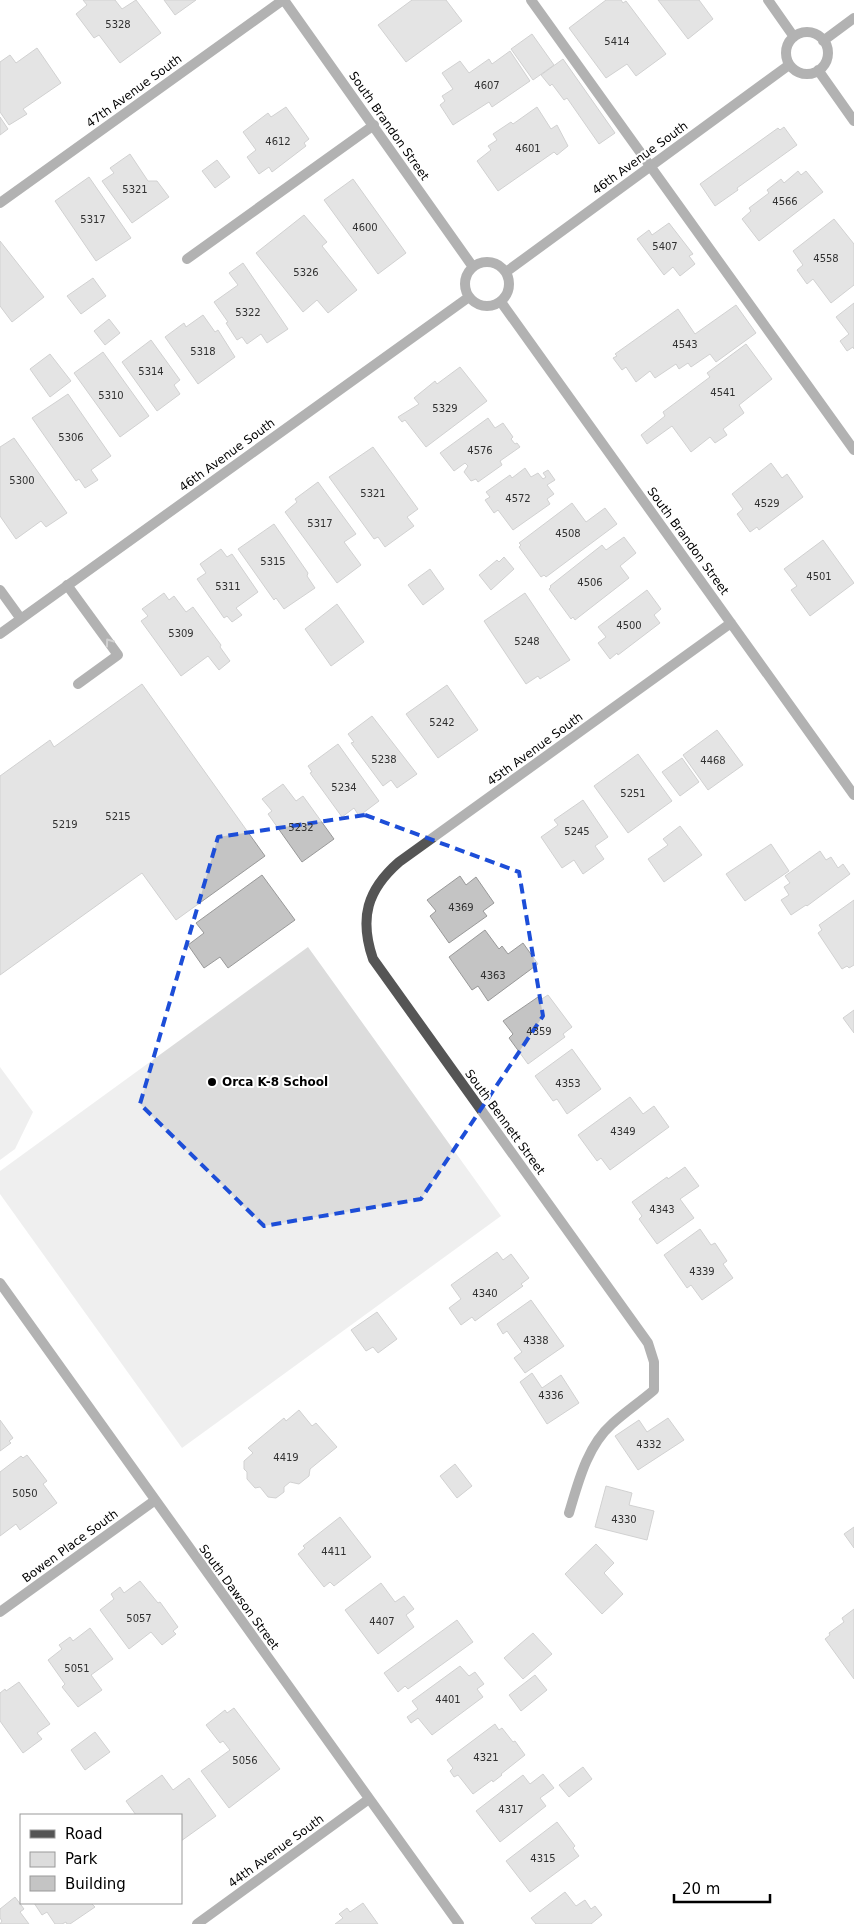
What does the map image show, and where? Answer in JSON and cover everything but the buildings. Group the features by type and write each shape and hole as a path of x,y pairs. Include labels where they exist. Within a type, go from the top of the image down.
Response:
{"street":[{"name":"South Brandon Street","path":"283,0 374,125 473,267"},
{"name":"47th Avenue South","path":"0,203 283,0"},
{"path":"531,0 854,450"},
{"path":"768,0 794,37"},
{"path":"823,41 854,18"},
{"path":"803,33 811,33 817,35 823,41 826,44 827,57 825,63 818,70 809,74 803,74 796,71 790,65 786,53 787,46 794,37 803,33"},
{"name":"46th Avenue South","path":"506,272 790,65"},
{"path":"818,70 854,121"},
{"path":"187,259 374,125"},
{"path":"490,262 502,267 506,272 509,284 506,297 501,302 487,307 474,302 469,297 465,281 466,276 473,267 490,262"},
{"name":"46th Avenue South","path":"0,634 469,297"},
{"name":"South Brandon Street","path":"501,302 854,795"},
{"path":"67,585 118,655 78,684"},
{"path":"0,590 21,619"},
{"name":"45th Avenue South","path":"368,906 375,890 386,874 399,862 731,623"},
{"name":"South Bennett Street","path":"368,906 367,942 373,959 648,1343 654,1362 654,1390 610,1425 593,1448 579,1478 569,1513"},
{"name":"South Dawson Street","path":"0,1283 154,1501 459,1924"},
{"name":"Bowen Place South","path":"0,1612 154,1501"},
{"name":"44th Avenue South","path":"197,1924 369,1799"}],"highlighted area":[{"path":"365,815 519,872 543,1016 421,1199 264,1226 140,1104 218,837"}],"green space":[{"path":"308,947 501,1216 182,1448 0,1194 0,1171"},
{"path":"0,1067 33,1112 15,1149 0,1160"}],"place":[{"name":"Orca K-8 School","path":"212,1082"}]}
